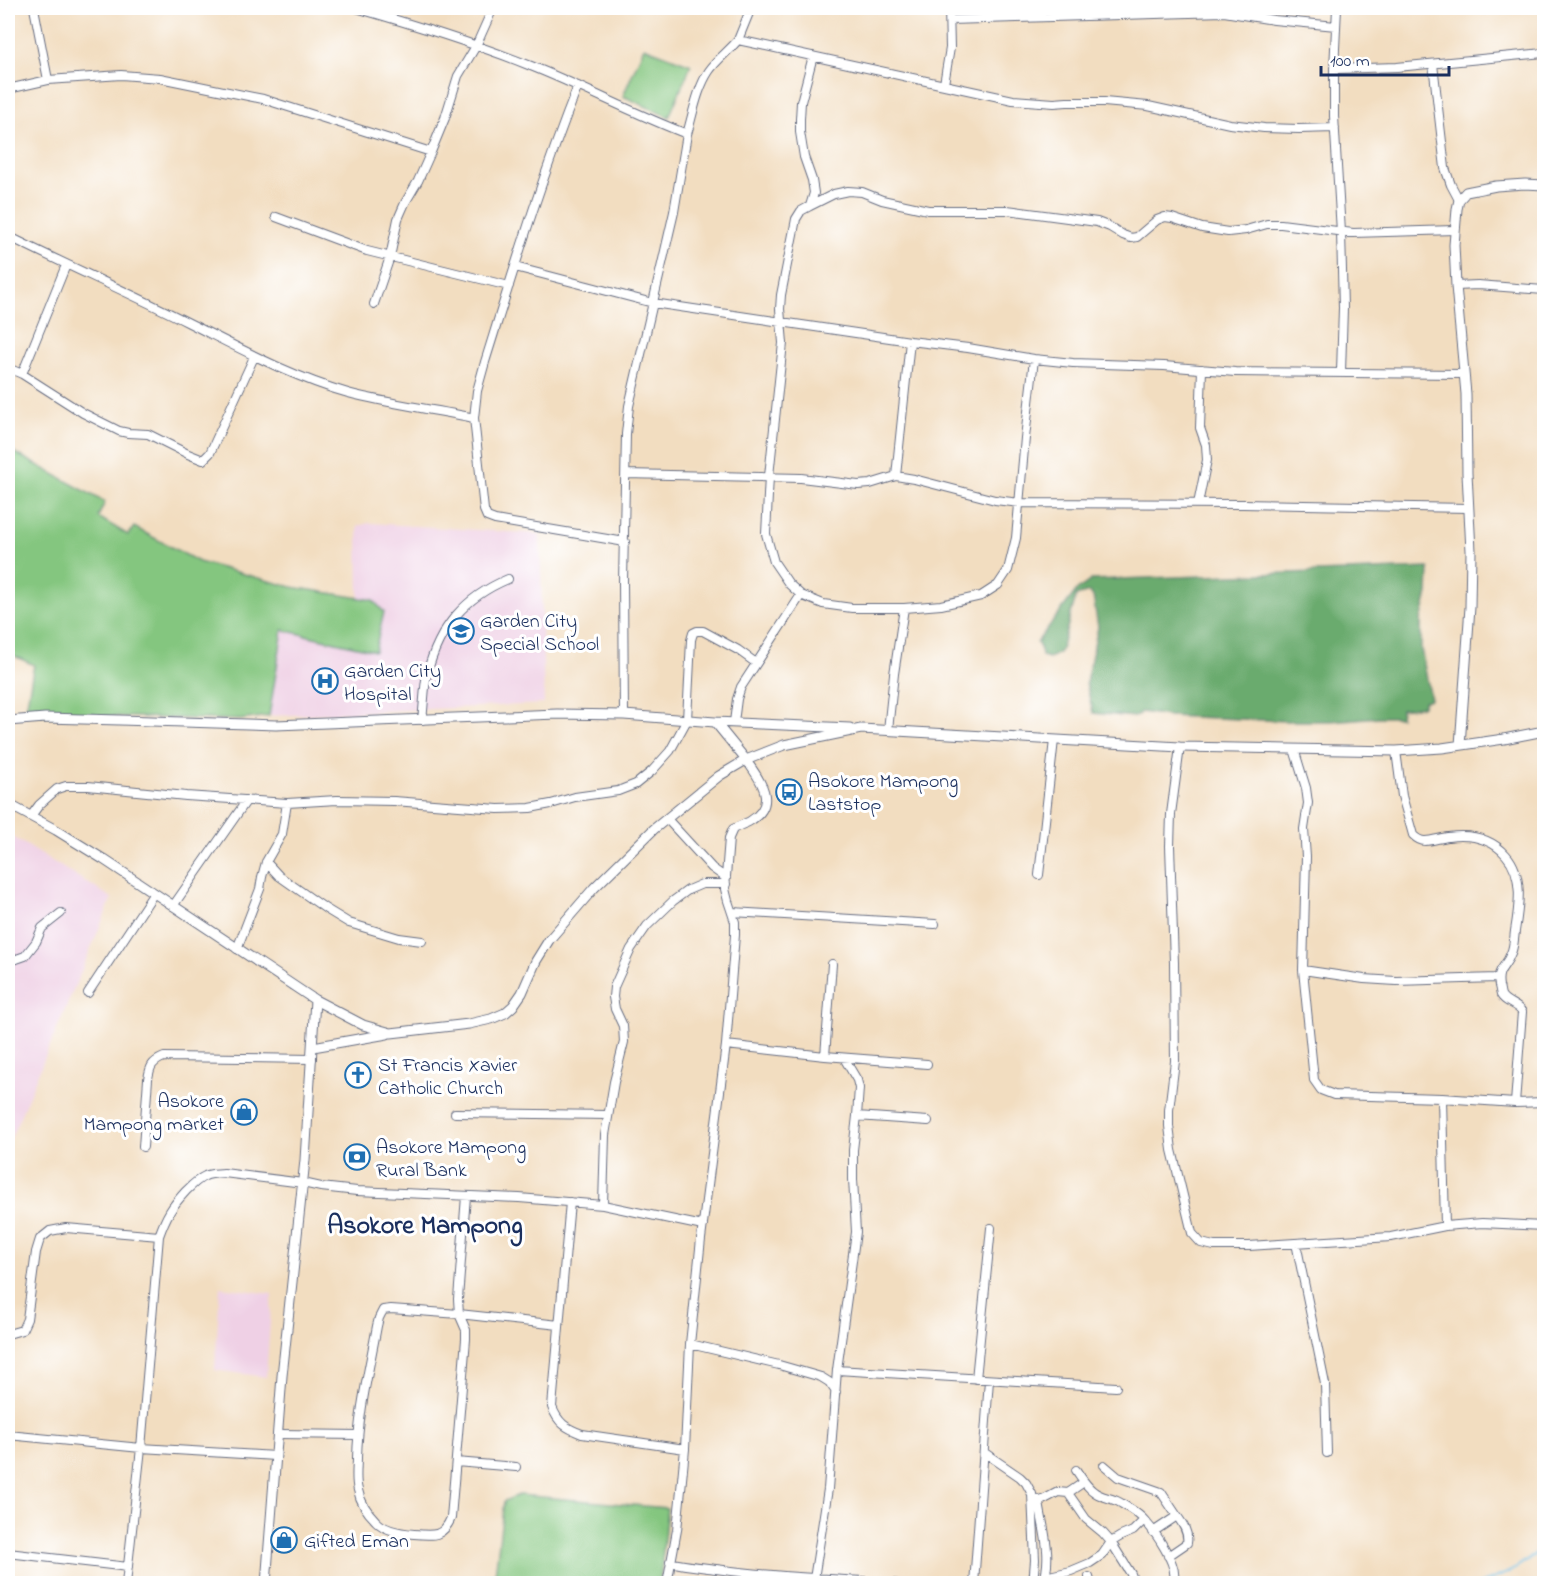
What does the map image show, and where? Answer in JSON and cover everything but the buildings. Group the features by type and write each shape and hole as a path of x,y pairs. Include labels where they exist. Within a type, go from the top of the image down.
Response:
{"street":[{"path":"34,8 48,80"},
{"path":"356,8 531,66 687,134"},
{"path":"374,304 390,257 398,219 418,182 446,118 458,76 476,46 493,8"},
{"path":"624,715 623,582 628,406 674,212 687,134 701,89 709,72 738,40 751,8"},
{"path":"944,84 950,48 949,8"},
{"path":"1337,8 1334,69 1343,308 1341,372"},
{"path":"950,20 1224,10 1293,22 1336,26"},
{"path":"738,40 1013,100 1104,102 1148,106 1230,124 1299,129 1335,128"},
{"path":"1334,69 1397,67 1545,53"},
{"path":"810,206 814,193 804,157 800,119 801,102 813,56"},
{"path":"1433,64 1445,168 1459,201"},
{"path":"8,89 48,80 121,75 160,78 263,99 431,152"},
{"path":"578,86 557,138 485,362 477,391 474,418 484,510 487,517 625,542"},
{"path":"1460,745 1470,607 1471,551 1464,375 1454,245 1456,209 1466,192 1496,186 1545,185"},
{"path":"1034,359 1016,538 1008,570 998,585 981,596 941,605 852,608 823,603 801,595 789,584 774,562 766,534 769,476 783,343 781,295 796,219 801,211 810,206 834,194 848,191 862,192 882,200 928,210 1007,210 1085,220 1104,224 1131,237 1137,237 1157,220 1165,217 1217,231 1237,231 1267,224 1318,227 1341,232 1455,230"},
{"path":"276,217 367,251 509,286"},
{"path":"8,236 188,322 254,357 302,377 347,393 474,418"},
{"path":"21,374 66,265"},
{"path":"515,267 653,303 1034,359 1235,372 1464,375"},
{"path":"1456,286 1478,285 1545,290"},
{"path":"896,476 910,341"},
{"path":"8,368 119,431 148,434 203,460 210,453 254,357"},
{"path":"1198,504 1207,460 1206,445 1200,428 1202,369"},
{"path":"626,474 769,476 858,485 896,476 995,500 1020,503 1468,508"},
{"path":"422,720 427,675 445,630 460,610 474,597 489,587 508,579"},
{"path":"734,722 739,693 801,595"},
{"path":"888,730 904,608"},
{"path":"31,816 39,805 57,789 66,786 88,786 247,801 287,803 337,800 394,801 498,808 530,808 575,797 618,791 636,784 652,771 670,751 687,720 693,633 703,631 738,650 756,663"},
{"path":"8,721 45,718 276,725 557,714 624,715 1180,747 1396,751 1423,750 1504,739 1545,730"},
{"path":"667,1584 677,1530 685,1449 690,1344 726,1045 735,935 735,922 728,901 726,881 730,832 760,814 766,793 762,781 715,722"},
{"path":"313,1047 469,1024 505,1013 522,993 536,961 549,940 594,888 654,829 719,776 746,760 784,745 861,729"},
{"path":"1039,875 1054,740"},
{"path":"1180,747 1170,836 1175,1061 1169,1126 1172,1150 1192,1233 1201,1243 1214,1246 1249,1246 1391,1237 1445,1226 1482,1223 1545,1226"},
{"path":"1294,749 1306,788 1308,803 1304,829 1306,857 1303,970 1314,1080 1321,1090 1334,1095 1515,1103 1545,1102"},
{"path":"1396,751 1402,796 1413,835 1423,841 1473,836 1488,840 1506,855 1515,870 1519,908 1512,953 1497,978 1504,999 1522,1011 1515,1103"},
{"path":"173,906 247,801"},
{"path":"237,949 260,889 266,862 282,834 287,803"},
{"path":"9,808 31,816 103,859 315,1000 363,1025 392,1034"},
{"path":"667,819 726,881"},
{"path":"266,862 279,876 349,923 399,938 422,941"},
{"path":"603,1205 605,1135 624,1042 622,1026 615,1009 614,987 631,949 647,926 673,901 688,890 702,884 726,881"},
{"path":"88,993 154,893"},
{"path":"732,912 935,924"},
{"path":"8,962 25,956 36,942 42,928 61,913"},
{"path":"825,1056 832,964"},
{"path":"1303,970 1396,981 1497,978"},
{"path":"266,1584 282,1376 303,1183 315,1000"},
{"path":"726,1045 844,1058 927,1064"},
{"path":"143,1147 148,1079 150,1068 155,1061 165,1057 312,1059"},
{"path":"814,1579 828,1489 837,1370 856,1232 852,1150 860,1088 844,1058"},
{"path":"1442,1098 1445,1226"},
{"path":"455,1113 608,1115"},
{"path":"857,1116 928,1121"},
{"path":"126,1584 141,1448 159,1236 172,1206 203,1176 224,1173 357,1191 519,1198 603,1205 703,1226"},
{"path":"466,1196 458,1299 459,1314 466,1330 466,1339 452,1518 447,1528 439,1534 429,1535 388,1529 377,1523 363,1504 356,1480 358,1436 377,1326 383,1310 459,1314 559,1326"},
{"path":"570,1202 552,1407 556,1417 562,1424 582,1434 685,1449"},
{"path":"8,1334 21,1330 27,1319 36,1252 40,1239 50,1230 66,1227 159,1236"},
{"path":"976,1379 991,1228"},
{"path":"1296,1244 1325,1384 1328,1453"},
{"path":"690,1344 821,1377 829,1382 836,1392"},
{"path":"837,1370 1116,1387"},
{"path":"974,1584 989,1380"},
{"path":"279,1434 358,1436"},
{"path":"8,1435 141,1448 275,1456"},
{"path":"985,1453 1020,1477 1039,1502 1033,1584"},
{"path":"456,1462 516,1467"},
{"path":"1104,1465 1118,1477 1161,1492 1188,1535 1187,1543 1168,1556"},
{"path":"1076,1470 1084,1482 1100,1496 1117,1501 1144,1520 1168,1556 1175,1573 1169,1584"},
{"path":"1039,1502 1058,1492 1068,1493 1084,1482"},
{"path":"1068,1493 1086,1519 1111,1542 1131,1574 1134,1584"},
{"path":"1032,1494 1038,1525 1046,1538 1048,1560 1044,1580 1090,1563 1102,1555 1111,1542 1133,1531 1144,1520"},
{"path":"1153,1532 1177,1516"},
{"path":"8,1553 128,1566"},
{"path":"670,1562 749,1574 899,1584"}],"shaded area":[{"name":"Garden City Special School","path":"369,523 540,534 544,704 269,716 283,630 376,650 373,600 359,598 358,526"},
{"path":"8,834 112,898 8,1145"},
{"path":"220,1287 272,1294 266,1377 215,1370"}],"green space":[{"path":"644,47 691,65 669,117 623,96"},
{"path":"8,449 105,502 98,517 128,535 134,527 199,562 292,587 373,600 384,612 375,651 283,630 269,716 240,720 25,714 34,665 8,653"},
{"path":"1429,568 1428,594 1421,620 1421,649 1431,699 1424,701 1423,706 1401,709 1400,717 1287,721 1168,716 1141,712 1135,717 1093,713 1086,682 1098,627 1093,596 1089,592 1076,596 1059,653 1049,658 1042,656 1037,642 1076,591 1091,580"},
{"path":"519,1495 667,1508 660,1583 494,1583 504,1501"}],"waterway":[{"path":"1480,1584 1508,1573 1525,1562 1533,1556 1544,1541"},
{"path":"1429,1584 1436,1580 1449,1584"}],"place":[{"name":"Garden City Special School","path":"461,631"},
{"name":"Garden City Hospital","path":"325,681"},
{"name":"Asokore Mampong Laststop","path":"789,792"},
{"name":"St Francis Xavier Catholic Church","path":"358,1075"},
{"name":"Asokore Mampong market","path":"244,1112"},
{"name":"Asokore Mampong Rural Bank","path":"357,1157"},
{"name":"Gifted Eman","path":"284,1540"}],"district":[{"name":"Asokore Mampong","path":"425,1224"}]}
